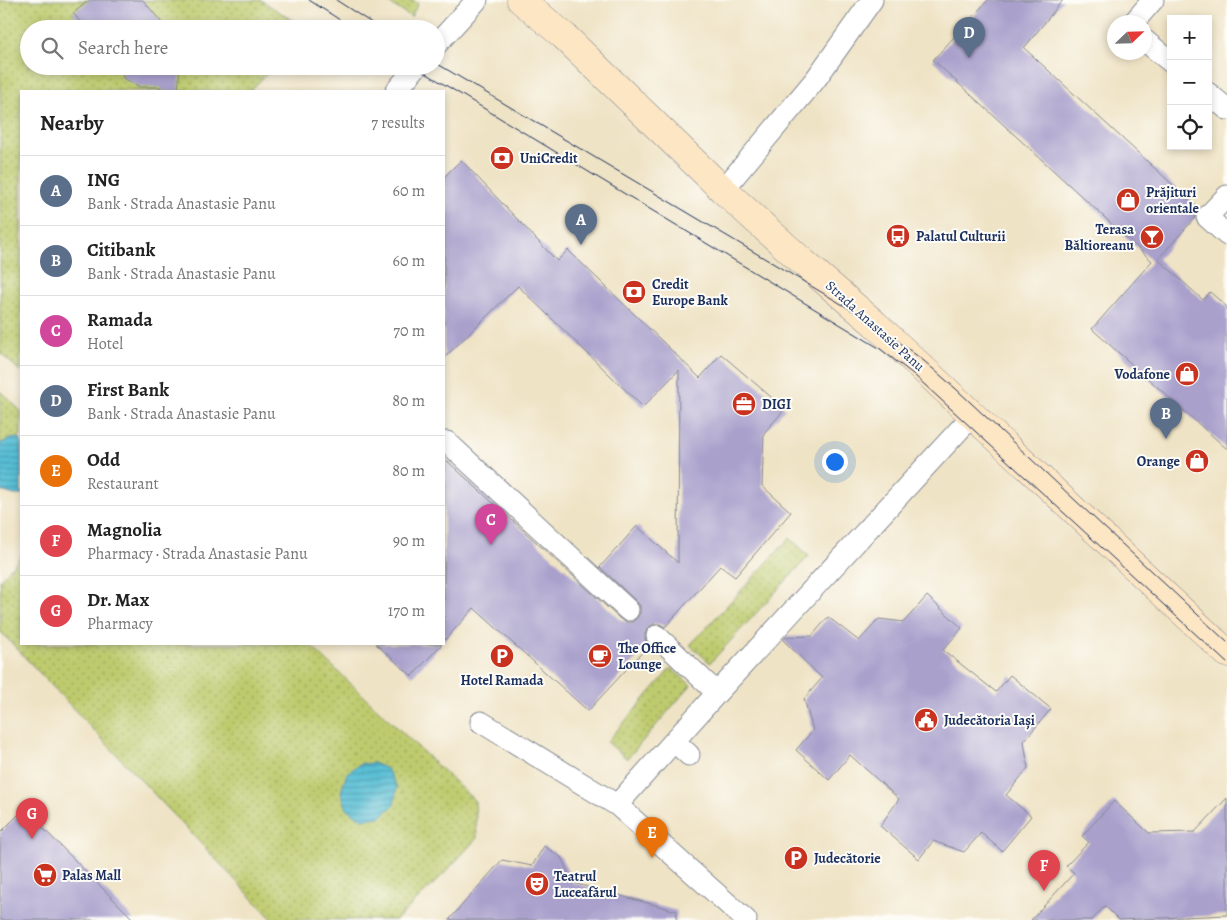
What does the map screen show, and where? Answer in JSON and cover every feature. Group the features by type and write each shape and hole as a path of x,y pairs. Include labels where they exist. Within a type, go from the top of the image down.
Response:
{"main road":[{"name":"Strada Anastasie Panu","path":"521,0 564,36 723,190 874,324 1227,653"}],"lane":[{"path":"445,35 477,0"},
{"path":"723,190 814,80 872,0"},
{"path":"1140,15 1153,0"},
{"path":"1152,47 1169,60"},
{"path":"397,90 409,75"},
{"path":"1212,96 1227,109"},
{"path":"1227,196 1208,217 1227,235"},
{"path":"617,806 682,748 717,692 973,415"},
{"path":"446,442 628,610"},
{"path":"657,636 717,692"},
{"path":"481,722 617,806 746,920"}],"green space":[{"path":"0,0 261,0 292,20 20,20 20,75 265,75 251,90 20,90 20,371 0,353"},
{"path":"384,0 413,0 418,4 411,17"},
{"path":"0,391 20,410 20,436 0,458"},
{"path":"790,538 809,556 710,663 690,645"},
{"path":"20,557 20,645 310,645 475,801 477,838 443,875 396,920 273,920 0,631 0,580"},
{"path":"671,668 691,685 627,759 607,742"}],"water":[{"path":"20,438 20,495 0,491 0,444 9,439"},
{"path":"373,763 387,769 397,787 394,805 380,817 362,819 347,809 341,792 347,773 360,764"}],"building":[{"path":"90,0 143,0 160,20 79,20 73,13"},
{"path":"988,0 1063,0 1024,48 1198,208 1195,218 1158,259 1203,300 1210,292 1227,307 1227,449 1092,329 1152,261 933,60"},
{"path":"122,75 179,75 178,90 163,90 160,87 140,87 123,78"},
{"path":"461,160 557,261 568,250 700,378 721,354 785,409 764,433 762,486 791,512 735,577 720,566 665,627 660,624 654,624 648,627 645,640 649,645 588,711 474,608 445,640 445,459 620,619 632,622 640,613 640,606 600,567 637,526 678,563 679,370 643,407 518,286 445,357 445,176"},
{"name":"Judecătoria Iași","path":"927,596 962,628 943,650 996,692 1010,675 1051,709 1024,741 1028,768 1006,795 1031,816 1002,851 981,833 964,852 933,841 919,859 880,826 899,799 850,755 829,780 796,750 813,730 804,699 822,678 783,640 786,637 812,636 828,617 859,641 879,619 904,622"},
{"path":"377,645 441,645 412,676"},
{"path":"1227,798 1227,915 1119,920 1105,906 1092,920 1031,920 1074,873 1066,866 1089,842 1082,836 1114,801 1149,833 1195,832"},
{"name":"Palas Mall","path":"24,809 134,920 0,920 0,833"},
{"name":"Teatrul Luceafărul","path":"544,846 561,857 573,883 677,911 676,920 449,920 502,860 532,866"}],"tram line":[{"path":"309,0 340,20"},
{"path":"336,0 367,20"},
{"path":"445,68 875,324 924,361 955,388 1227,642"},
{"path":"429,75 879,348 913,374 1227,663"}],"place":[{"name":"First Bank","path":"969,58"},
{"name":"UniCredit","path":"502,158"},
{"name":"Prăjituri orientale","path":"1128,200"},
{"name":"Palatul Culturii","path":"898,236"},
{"name":"Terasa Băltioreanu","path":"1152,237"},
{"name":"ING","path":"581,245"},
{"name":"Credit Europe Bank","path":"634,292"},
{"name":"Vodafone","path":"1187,374"},
{"name":"DIGI","path":"744,404"},
{"name":"Citibank","path":"1166,439"},
{"name":"Orange","path":"1197,461"},
{"name":"Ramada","path":"491,545"},
{"name":"Hotel Ramada","path":"502,656"},
{"name":"The Office Lounge","path":"600,656"},
{"name":"Judecătoria Iași","path":"926,720"},
{"name":"Dr. Max","path":"32,839"},
{"name":"Odd","path":"652,858"},
{"name":"Judecătorie","path":"796,858"},
{"name":"Palas Mall","path":"45,875"},
{"name":"Teatrul Luceafărul","path":"537,884"},
{"name":"Magnolia","path":"1044,891"}]}
